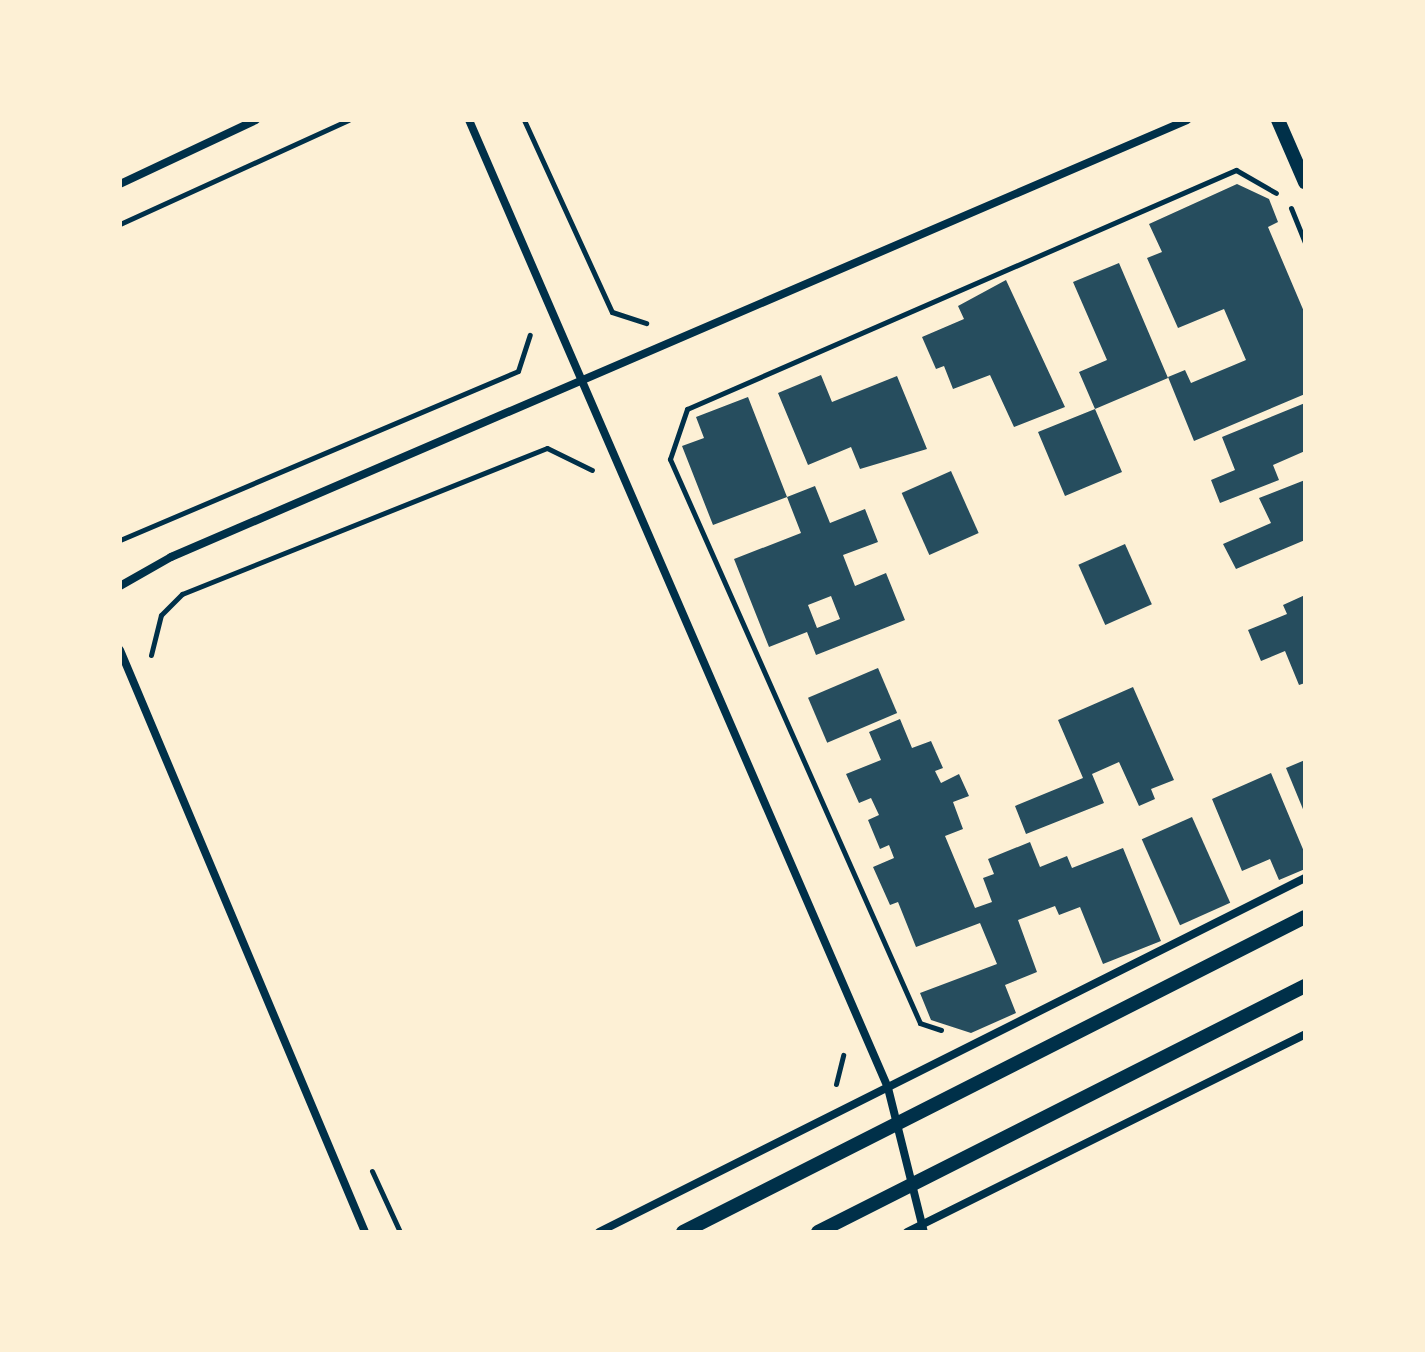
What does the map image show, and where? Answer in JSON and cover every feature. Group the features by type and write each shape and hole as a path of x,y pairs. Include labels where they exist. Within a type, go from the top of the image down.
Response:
{"street":[{"path":"120,184 256,120"},
{"path":"469,120 888,1088 899,1123 922,1228"},
{"path":"120,586 171,557 581,378 1187,120"},
{"path":"1278,120 1305,182"},
{"path":"120,650 365,1232"},
{"path":"599,1232 1305,878"},
{"path":"683,1232 1305,917"},
{"path":"818,1232 1305,986"},
{"path":"907,1232 922,1228 1305,1034"}],"path":[{"path":"120,224 348,120"},
{"path":"524,120 612,312 646,323 661,316"},
{"path":"946,1032 920,1023 670,459 687,409 1236,170 1288,200 1305,242"},
{"path":"120,540 518,371 532,338 526,323"},
{"path":"154,667 151,654 161,615 182,594 547,448 595,471"},
{"path":"837,1039 843,1054"},
{"path":"368,1161 400,1232"}],"building":[{"path":"1237,184 1269,199 1278,222 1268,227 1305,314 1305,394 1194,441 1168,377 1185,370 1191,383 1246,360 1224,309 1178,328 1147,258 1162,252 1149,224"},
{"path":"1119,263 1168,378 1095,409 1079,372 1107,360 1073,282"},
{"path":"1006,280 1065,407 1014,427 990,375 953,389 944,366 936,369 922,337 964,319 958,306"},
{"path":"821,375 832,402 897,376 927,449 860,469 851,447 808,465 778,393"},
{"path":"748,397 787,497 713,525 682,446 704,438 696,417"},
{"path":"1305,403 1305,451 1273,465 1279,480 1220,503 1211,480 1235,470 1222,437"},
{"path":"1095,409 1122,472 1065,496 1038,432"},
{"path":"951,471 979,533 929,555 902,493"},
{"path":"1305,480 1305,540 1236,569 1223,544 1271,523 1259,498"},
{"path":"815,486 830,523 865,509 878,542 843,555 855,586 886,573 905,620 816,655 807,632 769,647 734,559 801,533 787,497","holes":["831,596 840,619 817,628 808,605"]},
{"path":"1125,544 1152,604 1105,625 1078,565"},
{"path":"1305,595 1305,683 1299,685 1285,651 1261,661 1248,630 1287,614 1283,605"},
{"path":"878,668 897,713 827,743 808,698"},
{"path":"1133,687 1174,780 1151,789 1155,799 1139,806 1119,762 1092,774 1104,803 1026,834 1015,806 1083,778 1058,720"},
{"path":"900,719 912,748 931,741 943,768 935,771 941,783 959,774 969,796 953,802 963,829 945,836 975,908 992,902 983,878 994,874 988,859 1030,842 1040,867 1067,856 1072,868 1123,848 1161,941 1103,964 1080,907 1059,915 1055,906 1018,920 1037,972 1005,985 1016,1013 971,1033 931,1020 920,993 997,964 980,923 916,947 898,902 890,905 873,867 894,858 889,845 880,849 868,820 879,815 871,798 859,803 846,774 881,760 869,732"},
{"path":"1305,760 1305,814 1286,768"},
{"path":"1271,773 1305,854 1305,869 1279,880 1270,859 1242,871 1212,799"},
{"path":"1192,817 1230,903 1180,925 1142,839"}]}
